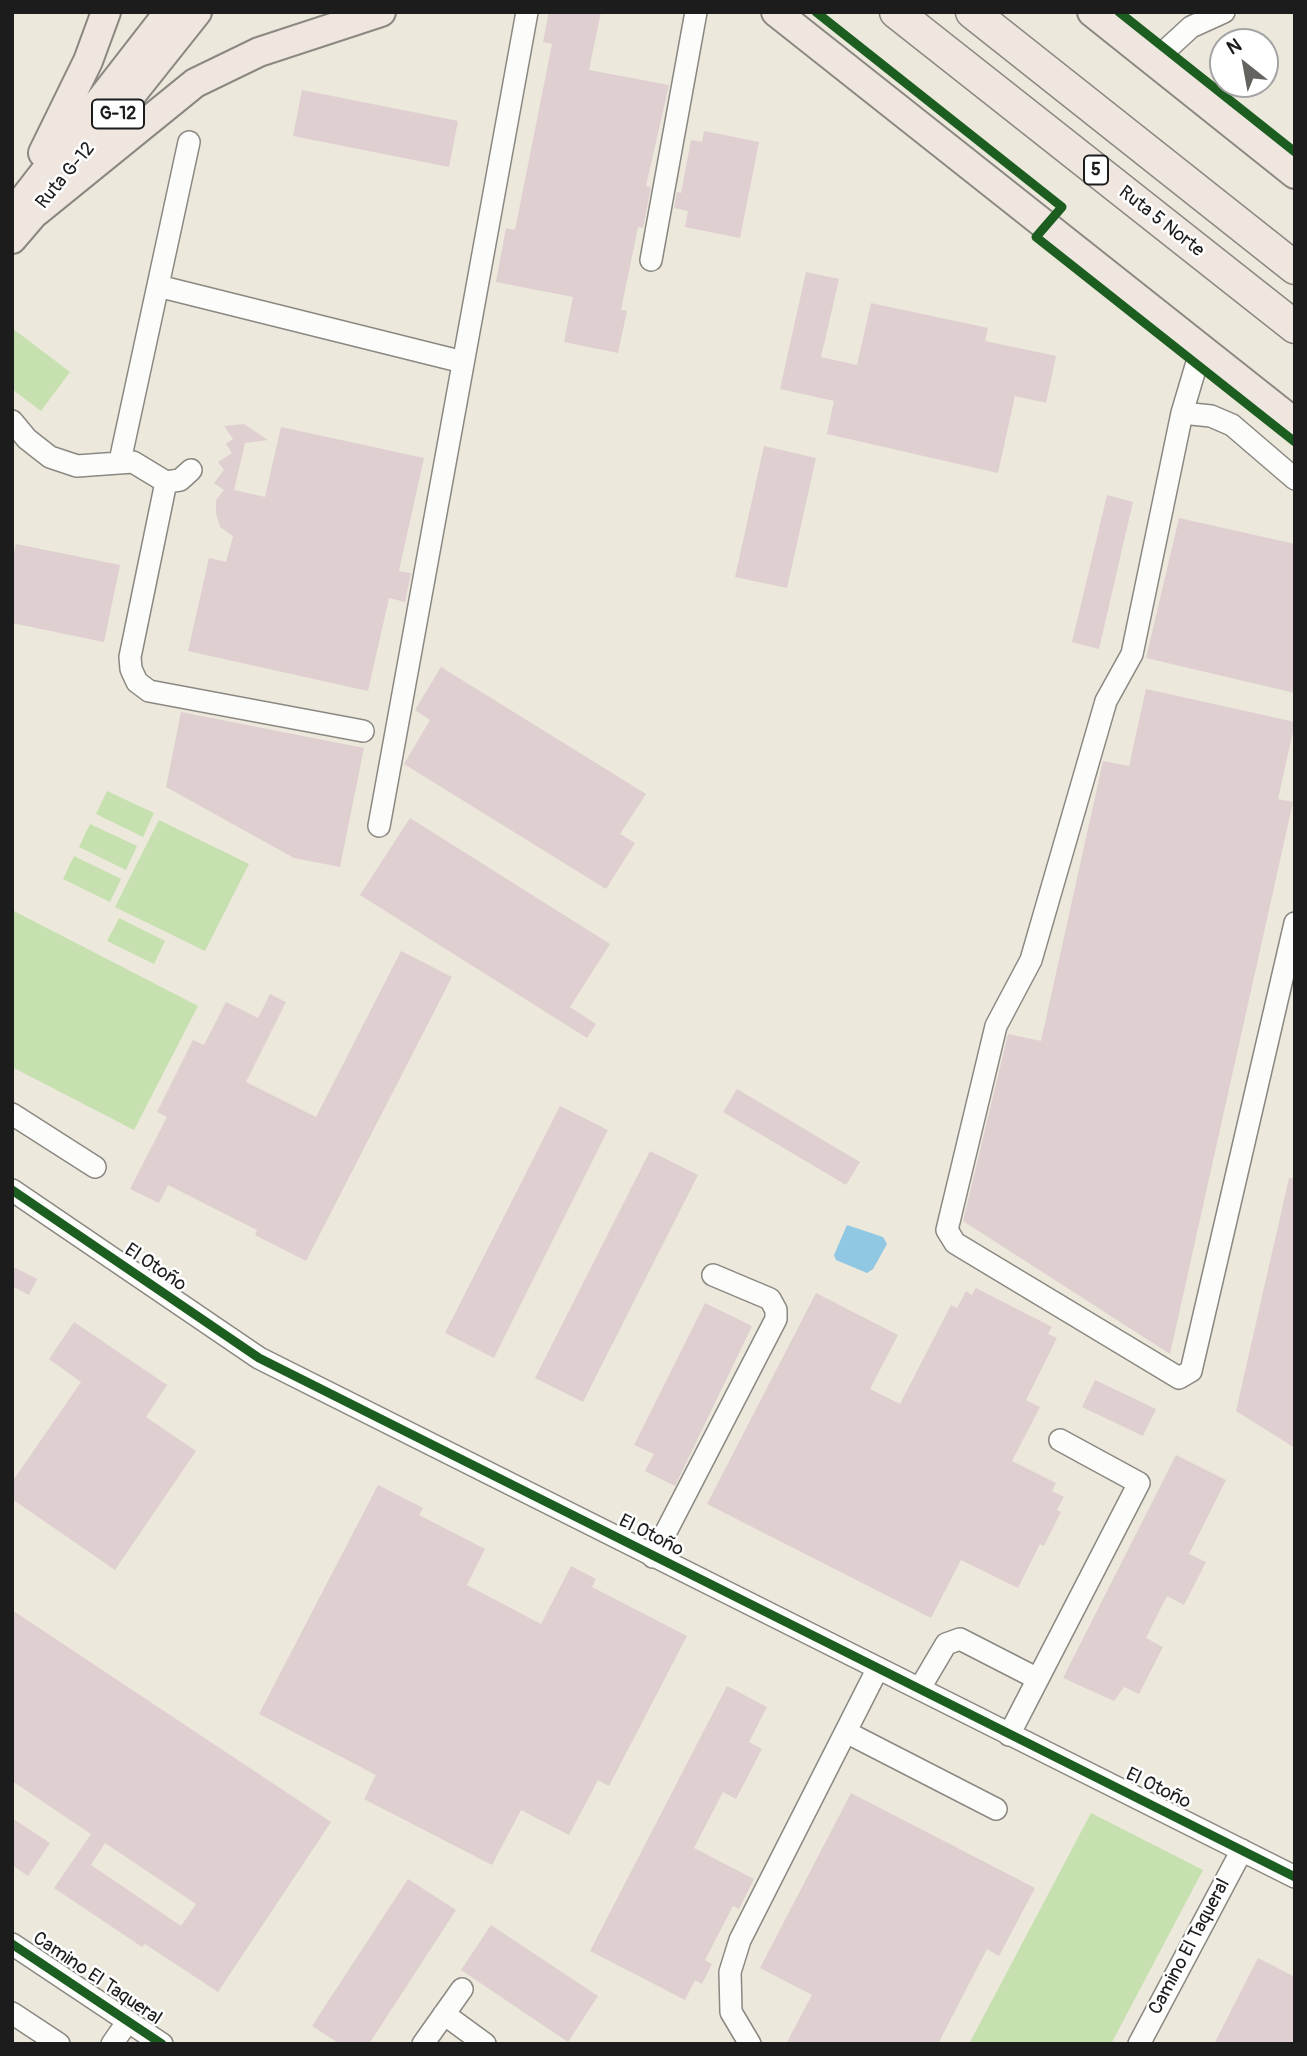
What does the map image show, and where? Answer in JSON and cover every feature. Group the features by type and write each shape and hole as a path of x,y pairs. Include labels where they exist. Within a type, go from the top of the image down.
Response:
{"highway":[{"name":"Ruta 5 Norte","path":"897,12 1295,327"},
{"name":"5","path":"972,12 1295,268"}],"main road":[{"path":"20,212 106,12"},
{"name":"Ruta G-12","path":"12,239 20,212 169,12"},
{"name":"Ruta G-12","path":"20,212 115,118 197,12"},
{"path":"20,212 174,97 204,78 291,40 381,12"},
{"path":"776,12 1295,424"},
{"path":"1092,12 1295,174"}],"street":[{"path":"379,826 527,12"},
{"path":"651,260 696,12"},
{"path":"1153,61 1191,27 1224,12"},
{"path":"120,461 188,142"},
{"path":"158,286 463,362"},
{"path":"1200,349 1182,413 1132,654 1106,701 1031,960 994,1032 947,1230 955,1243 1179,1378 1191,1371 1295,923"},
{"path":"1182,413 1211,416 1232,425 1295,479"},
{"path":"12,421 27,439 50,457 77,466 134,462 166,481 180,480 191,470"},
{"path":"166,481 130,657 131,669 137,682 149,691 363,731"},
{"path":"12,1114 95,1167"},
{"name":"El Otoño","path":"12,1190 239,1347 1295,1877"},
{"path":"653,1557 776,1319 776,1310 770,1299 713,1275"},
{"path":"1009,1735 1139,1483 1060,1440"},
{"path":"920,1688 946,1644 960,1639 1038,1679"},
{"path":"750,2044 731,2012 730,1972 740,1940 878,1668"},
{"path":"846,1732 996,1809"},
{"name":"Camino El Taqueral","path":"1139,2044 1242,1850"},
{"name":"Camino El Taqueral","path":"15,1952 162,2044"},
{"path":"423,2044 462,1989"},
{"path":"12,2013 59,2044"},
{"path":"444,2014 485,2044"},
{"path":"112,2044 128,2021"}],"green space":[{"path":"12,328 70,372 41,411 12,389"},
{"path":"107,791 154,813 143,837 96,814"},
{"path":"159,820 249,864 205,951 115,907"},
{"path":"90,824 137,846 126,870 79,847"},
{"path":"74,856 121,879 110,902 63,879"},
{"path":"12,910 198,1006 134,1130 12,1067"},
{"path":"119,918 165,941 154,964 107,941"},
{"path":"1091,1813 1203,1870 1111,2044 969,2044"}],"water":[{"path":"847,1225 883,1237 887,1244 873,1269 867,1273 836,1260 834,1255"}],"building":[{"path":"549,12 601,12 589,70 669,85 646,186 651,187 643,228 638,227 621,310 627,311 618,353 564,342 573,297 496,282 506,228 515,230 552,44 543,42"},
{"path":"302,90 458,121 449,167 293,136"},
{"path":"704,131 759,142 740,238 685,227 688,211 674,208 677,192 681,193 691,140 702,142"},
{"path":"806,272 839,279 821,357 857,365 871,303 988,328 985,341 1056,356 1046,403 1015,396 998,473 827,434 834,401 780,389"},
{"path":"244,424 268,440 245,443 234,490 265,497 281,427 424,458 399,571 411,573 405,602 389,598 368,691 188,651 209,558 226,562 233,536 220,527 216,513 216,500 224,490 214,483 224,470 218,462 232,453 226,444 233,439 224,426"},
{"path":"764,446 816,458 787,588 735,577"},
{"path":"1107,495 1133,502 1099,649 1072,642"},
{"path":"1179,518 1295,544 1295,693 1146,658"},
{"path":"16,544 120,565 104,642 12,623 12,562"},
{"path":"441,667 646,794 620,834 635,843 606,889 404,764 430,720 415,710"},
{"path":"1146,689 1295,722 1278,799 1293,802 1170,1354 963,1221 1008,1034 1041,1041 1103,761 1129,766"},
{"path":"181,712 364,748 340,867 294,858 166,787"},
{"path":"410,818 610,944 570,1007 596,1024 587,1038 360,895"},
{"path":"401,951 452,977 306,1261 255,1235 257,1230 168,1185 159,1203 130,1189 167,1117 157,1112 193,1040 204,1045 226,1002 258,1018 270,994 286,1002 246,1082 316,1117"},
{"path":"737,1089 860,1162 846,1185 723,1112"},
{"path":"560,1106 608,1130 494,1358 445,1333"},
{"path":"650,1151 698,1175 583,1402 535,1378"},
{"path":"1289,1178 1295,1178 1295,1448 1236,1411"},
{"path":"12,1266 37,1279 29,1295 12,1286"},
{"path":"976,1288 1052,1327 1048,1334 1057,1338 1026,1400 1040,1407 1012,1461 1056,1483 1052,1491 1064,1497 1057,1510 1061,1512 1044,1546 1040,1544 1018,1588 961,1560 931,1618 707,1504 816,1293 898,1335 870,1389 900,1404 951,1305 957,1308 966,1291 972,1295"},
{"path":"705,1303 752,1326 675,1486 645,1471 654,1454 634,1445"},
{"path":"74,1322 167,1385 146,1417 196,1451 115,1570 12,1499 12,1482 81,1382 49,1359"},
{"path":"1095,1380 1156,1409 1143,1436 1082,1407"},
{"path":"1176,1455 1226,1480 1189,1554 1206,1562 1184,1605 1167,1596 1146,1638 1163,1647 1139,1694 1124,1687 1114,1701 1063,1678"},
{"path":"378,1485 423,1508 419,1515 485,1549 467,1585 541,1624 571,1566 596,1579 592,1587 687,1636 609,1786 598,1780 569,1835 521,1810 492,1865 364,1799 376,1775 259,1714"},
{"path":"12,1610 331,1822 218,1992 145,1944 142,1947 54,1888 91,1834 12,1781","holes":["105,1843 196,1904 181,1926 91,1865"]},
{"path":"727,1686 767,1707 749,1742 762,1749 736,1799 723,1792 694,1848 754,1879 739,1909 733,1906 705,1960 712,1964 702,1984 695,1980 685,2000 590,1951"},
{"path":"851,1793 1035,1888 999,1956 987,1949 938,2044 786,2044 812,1995 760,1968"},
{"path":"12,1818 50,1843 28,1876 12,1865"},
{"path":"408,1879 456,1910 369,2044 340,2044 312,2026"},
{"path":"491,1925 598,1996 568,2042 461,1970"},
{"path":"1258,1958 1295,1977 1295,2044 1214,2044"}],"cycle path":[{"path":"816,12 1062,207 1036,237 1295,442"},
{"path":"1119,12 1295,152"},
{"path":"12,1190 259,1358 1295,1877"},
{"path":"12,1944 162,2044"}]}
